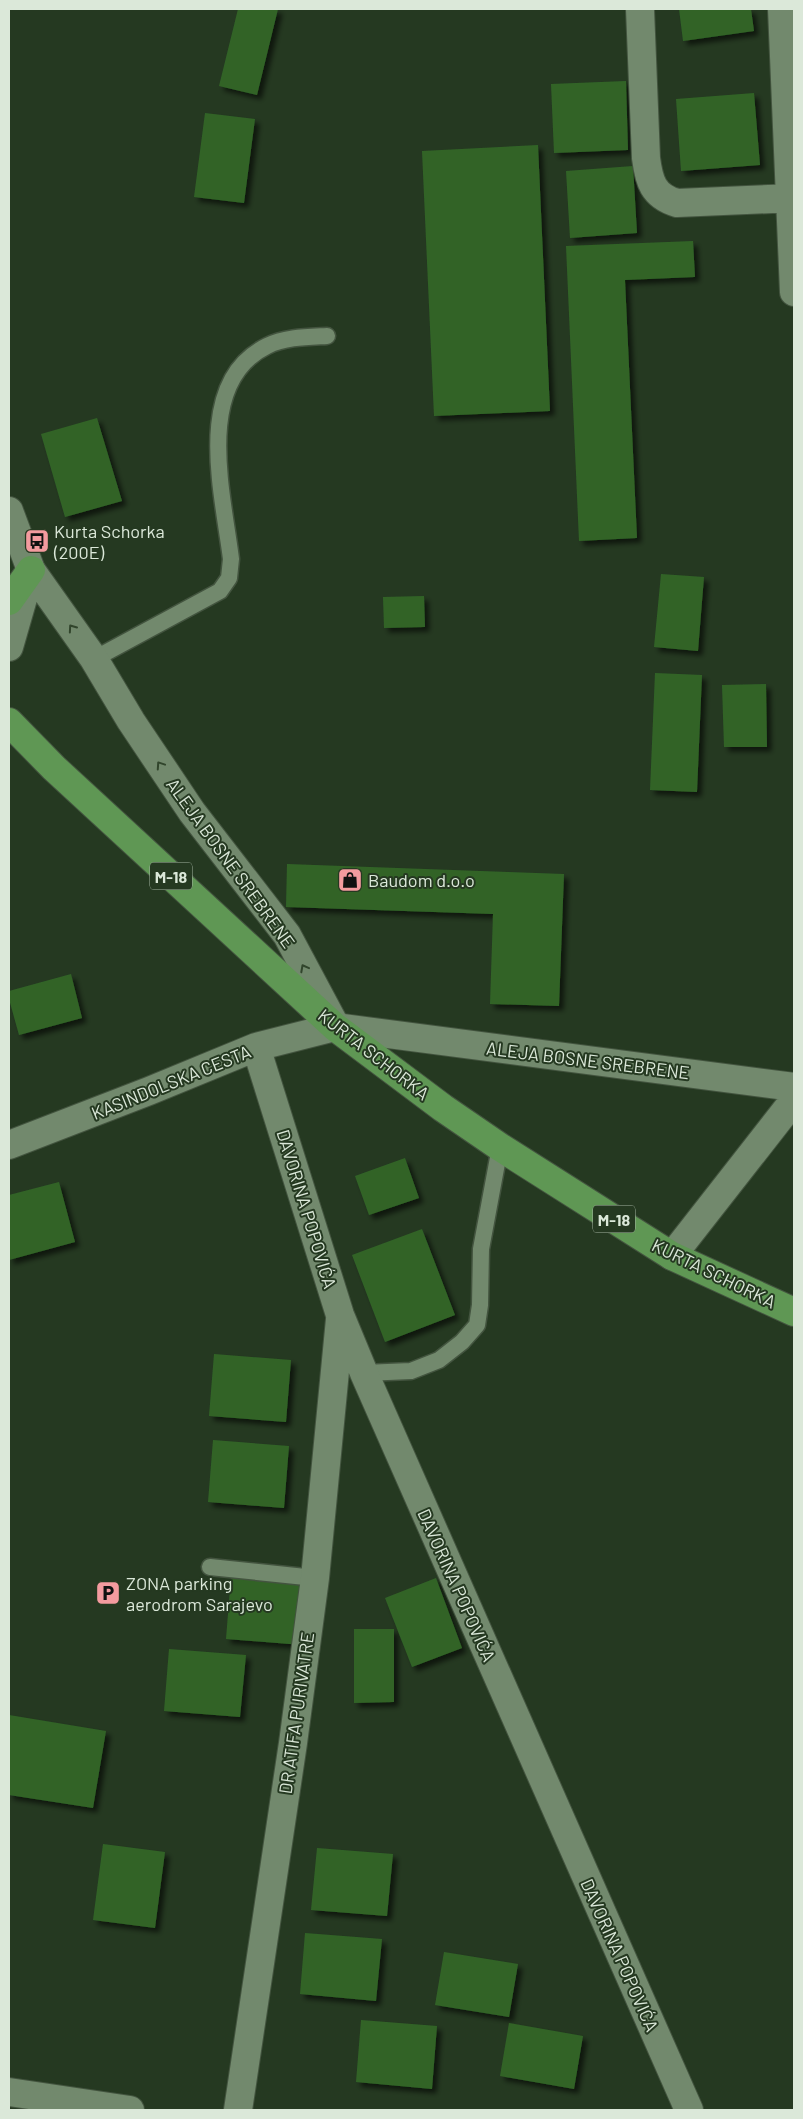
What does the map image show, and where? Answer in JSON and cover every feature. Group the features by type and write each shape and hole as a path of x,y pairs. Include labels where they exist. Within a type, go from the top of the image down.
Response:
{"main road":[{"path":"9,601 31,570"},
{"name":"KURTA SCHORKA","path":"9,722 54,768 336,1027 443,1108 500,1147 672,1256 794,1312"}],"street":[{"path":"640,9 646,158 649,176 656,190 664,199 677,203 792,198"},
{"path":"782,9 792,198 794,292"},
{"name":"ALEJA BOSNE SREBRENE","path":"9,511 31,570 94,659 131,721 192,812 287,935 336,1027 794,1087"},
{"path":"9,647 31,570"},
{"name":"KASINDOLSKA CESTA","path":"9,1145 149,1092 256,1047 336,1027"},
{"name":"DAVORINA POPOVIĆA","path":"256,1047 340,1315 364,1374 689,2110"},
{"path":"672,1256 794,1100"},
{"name":"DR ATIFA PURIVATRE","path":"238,2110 293,1743 315,1578 340,1315"},
{"path":"9,2092 130,2110"}],"lane":[{"path":"94,659 220,591 230,578 230,559 217,445 220,417 228,388 242,363 268,345 297,337 327,336"},
{"path":"364,1374 411,1371 439,1360 462,1342 477,1325 480,1305 481,1249 500,1147"},
{"path":"210,1567 315,1578"}],"building":[{"path":"238,9 278,9 257,95 219,86"},
{"path":"679,9 751,9 754,31 683,41"},
{"path":"626,81 628,150 554,153 551,84"},
{"path":"754,93 760,165 681,171 676,99"},
{"path":"205,113 255,119 244,203 194,197"},
{"path":"538,145 550,411 434,416 422,151"},
{"path":"633,166 637,233 570,238 566,171"},
{"path":"693,241 695,277 625,280 637,538 579,541 566,246"},
{"path":"97,418 122,501 65,517 41,434"},
{"path":"661,574 704,577 698,651 654,647"},
{"path":"424,596 425,627 384,628 383,597"},
{"path":"655,673 702,675 697,792 650,790"},
{"path":"766,684 767,747 724,747 722,685"},
{"path":"287,864 564,874 559,1006 490,1004 493,914 286,907"},
{"path":"71,974 82,1018 19,1035 9,999 9,991"},
{"path":"405,1158 419,1198 369,1215 355,1176"},
{"path":"59,1182 75,1242 9,1260 9,1195"},
{"path":"422,1229 455,1315 385,1342 352,1255"},
{"path":"214,1354 291,1360 286,1422 209,1416"},
{"path":"213,1440 289,1446 284,1508 208,1502"},
{"path":"231,1576 307,1583 302,1645 226,1639"},
{"path":"436,1578 462,1648 412,1667 385,1598"},
{"path":"354,1629 394,1629 394,1702 354,1703"},
{"path":"169,1649 246,1655 240,1717 164,1711"},
{"path":"9,1715 106,1731 93,1808 9,1795"},
{"path":"103,1844 165,1852 155,1928 93,1920"},
{"path":"317,1848 393,1854 387,1916 311,1910"},
{"path":"305,1933 382,1939 376,2001 300,1994"},
{"path":"444,1952 518,1964 509,2017 435,2005"},
{"path":"361,2020 437,2026 432,2089 356,2082"},
{"path":"509,2023 583,2036 574,2089 500,2076"}],"place":[{"name":"Kurta Schorka (200E)","path":"37,541"},
{"name":"Baudom d.o.o","path":"350,880"},
{"name":"ZONA parking aerodrom Sarajevo","path":"108,1593"}]}
